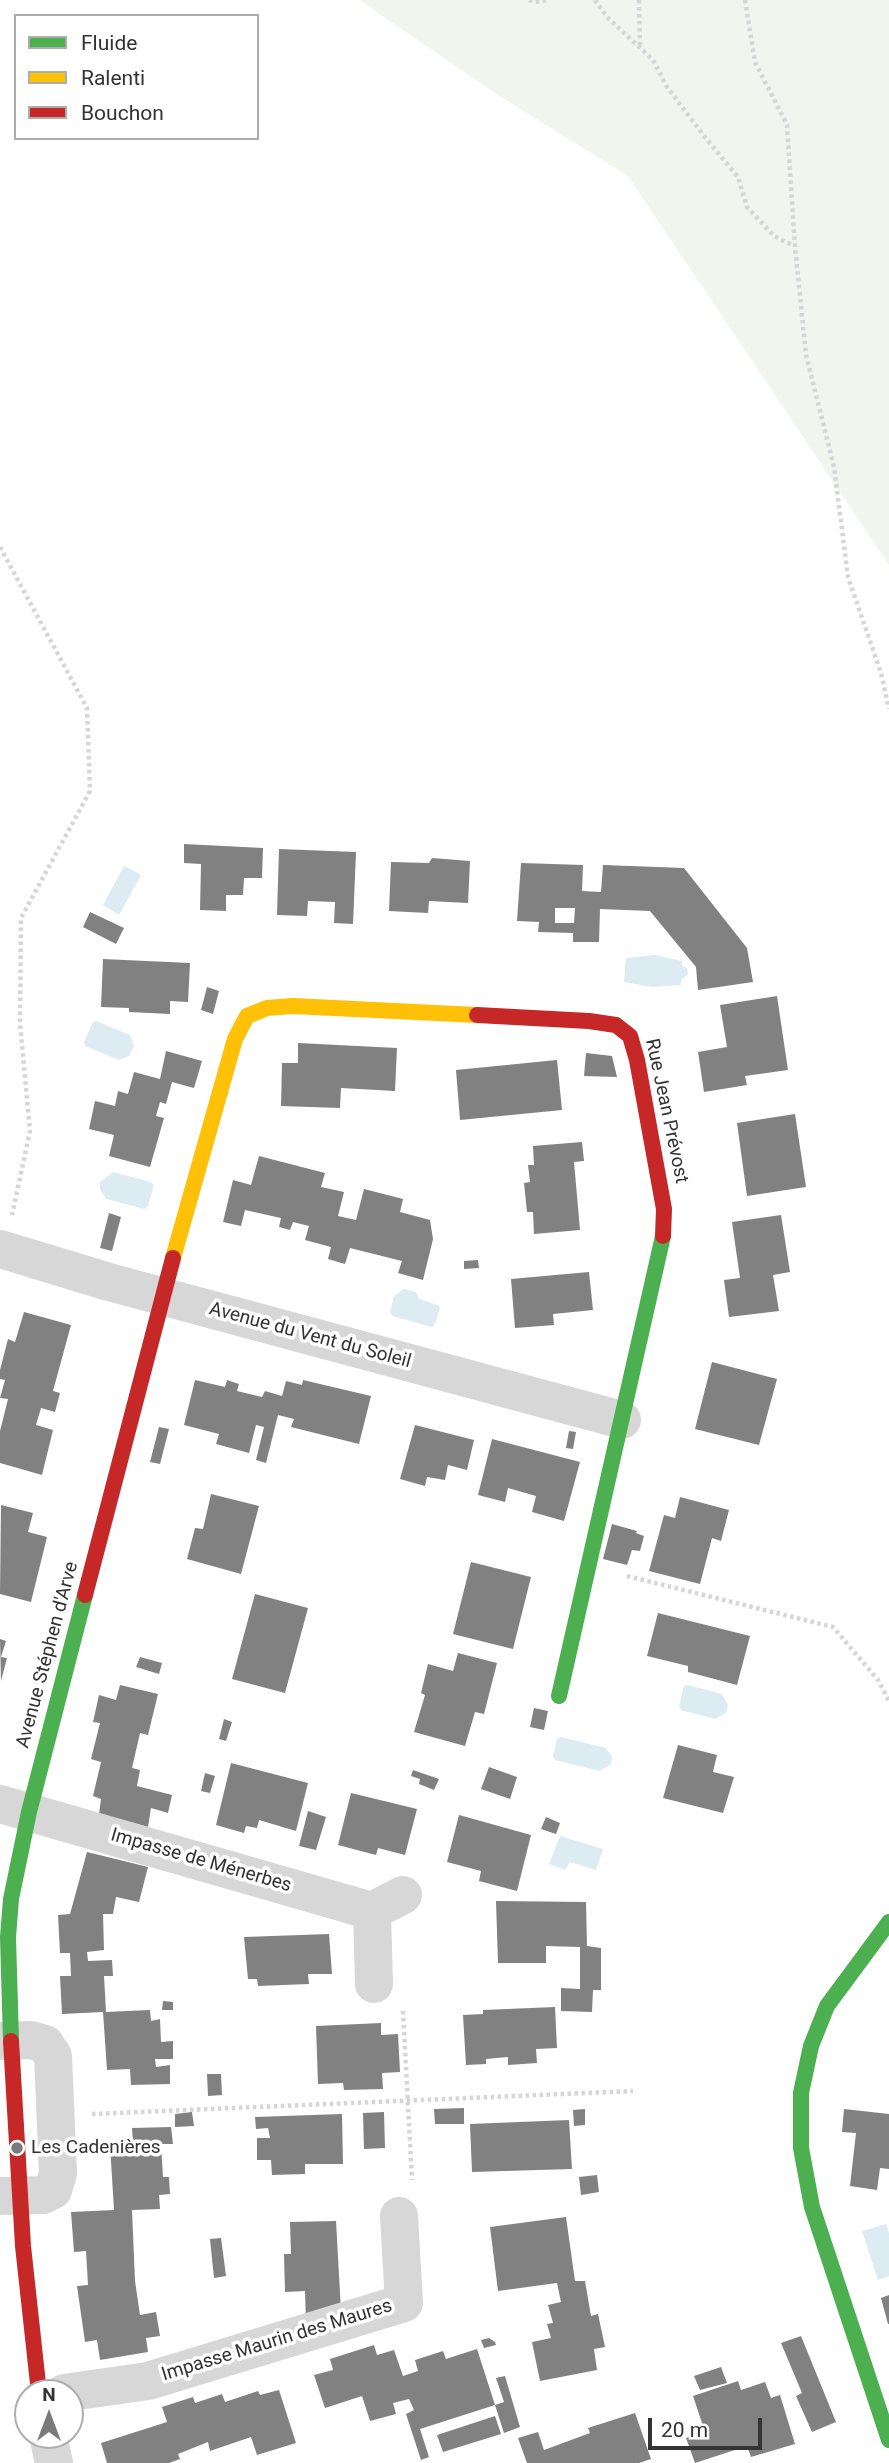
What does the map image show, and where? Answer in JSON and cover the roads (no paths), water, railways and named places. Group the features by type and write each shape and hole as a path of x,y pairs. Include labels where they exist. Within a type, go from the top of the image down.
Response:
{"street":[{"name":"Rue Jean Prévost","path":"163,1296 235,1039 247,1016 267,1008 293,1006 589,1021 616,1025 630,1036 637,1059 664,1209 665,1228 559,1696"},
{"name":"Avenue du Vent du Soleil","path":"3,1249 163,1296 622,1420"},
{"name":"Avenue Stéphen d'Arve","path":"37,2379 23,2246 10,2196 6,2041 15,1808 163,1296"},
{"name":"Impasse de Ménerbes","path":"15,1808 388,1903 373,1984"},
{"path":"889,1922 827,2006 811,2046 801,2093 800,2148 813,2207 889,2440"},
{"path":"6,2041 31,2040 45,2044 53,2056 58,2173 54,2190 43,2195 10,2196"},
{"name":"Impasse Maurin des Maures","path":"84,2390 148,2381 404,2303 399,2216"}],"place":[{"name":"Les Cadenières","path":"17,2148"}]}
